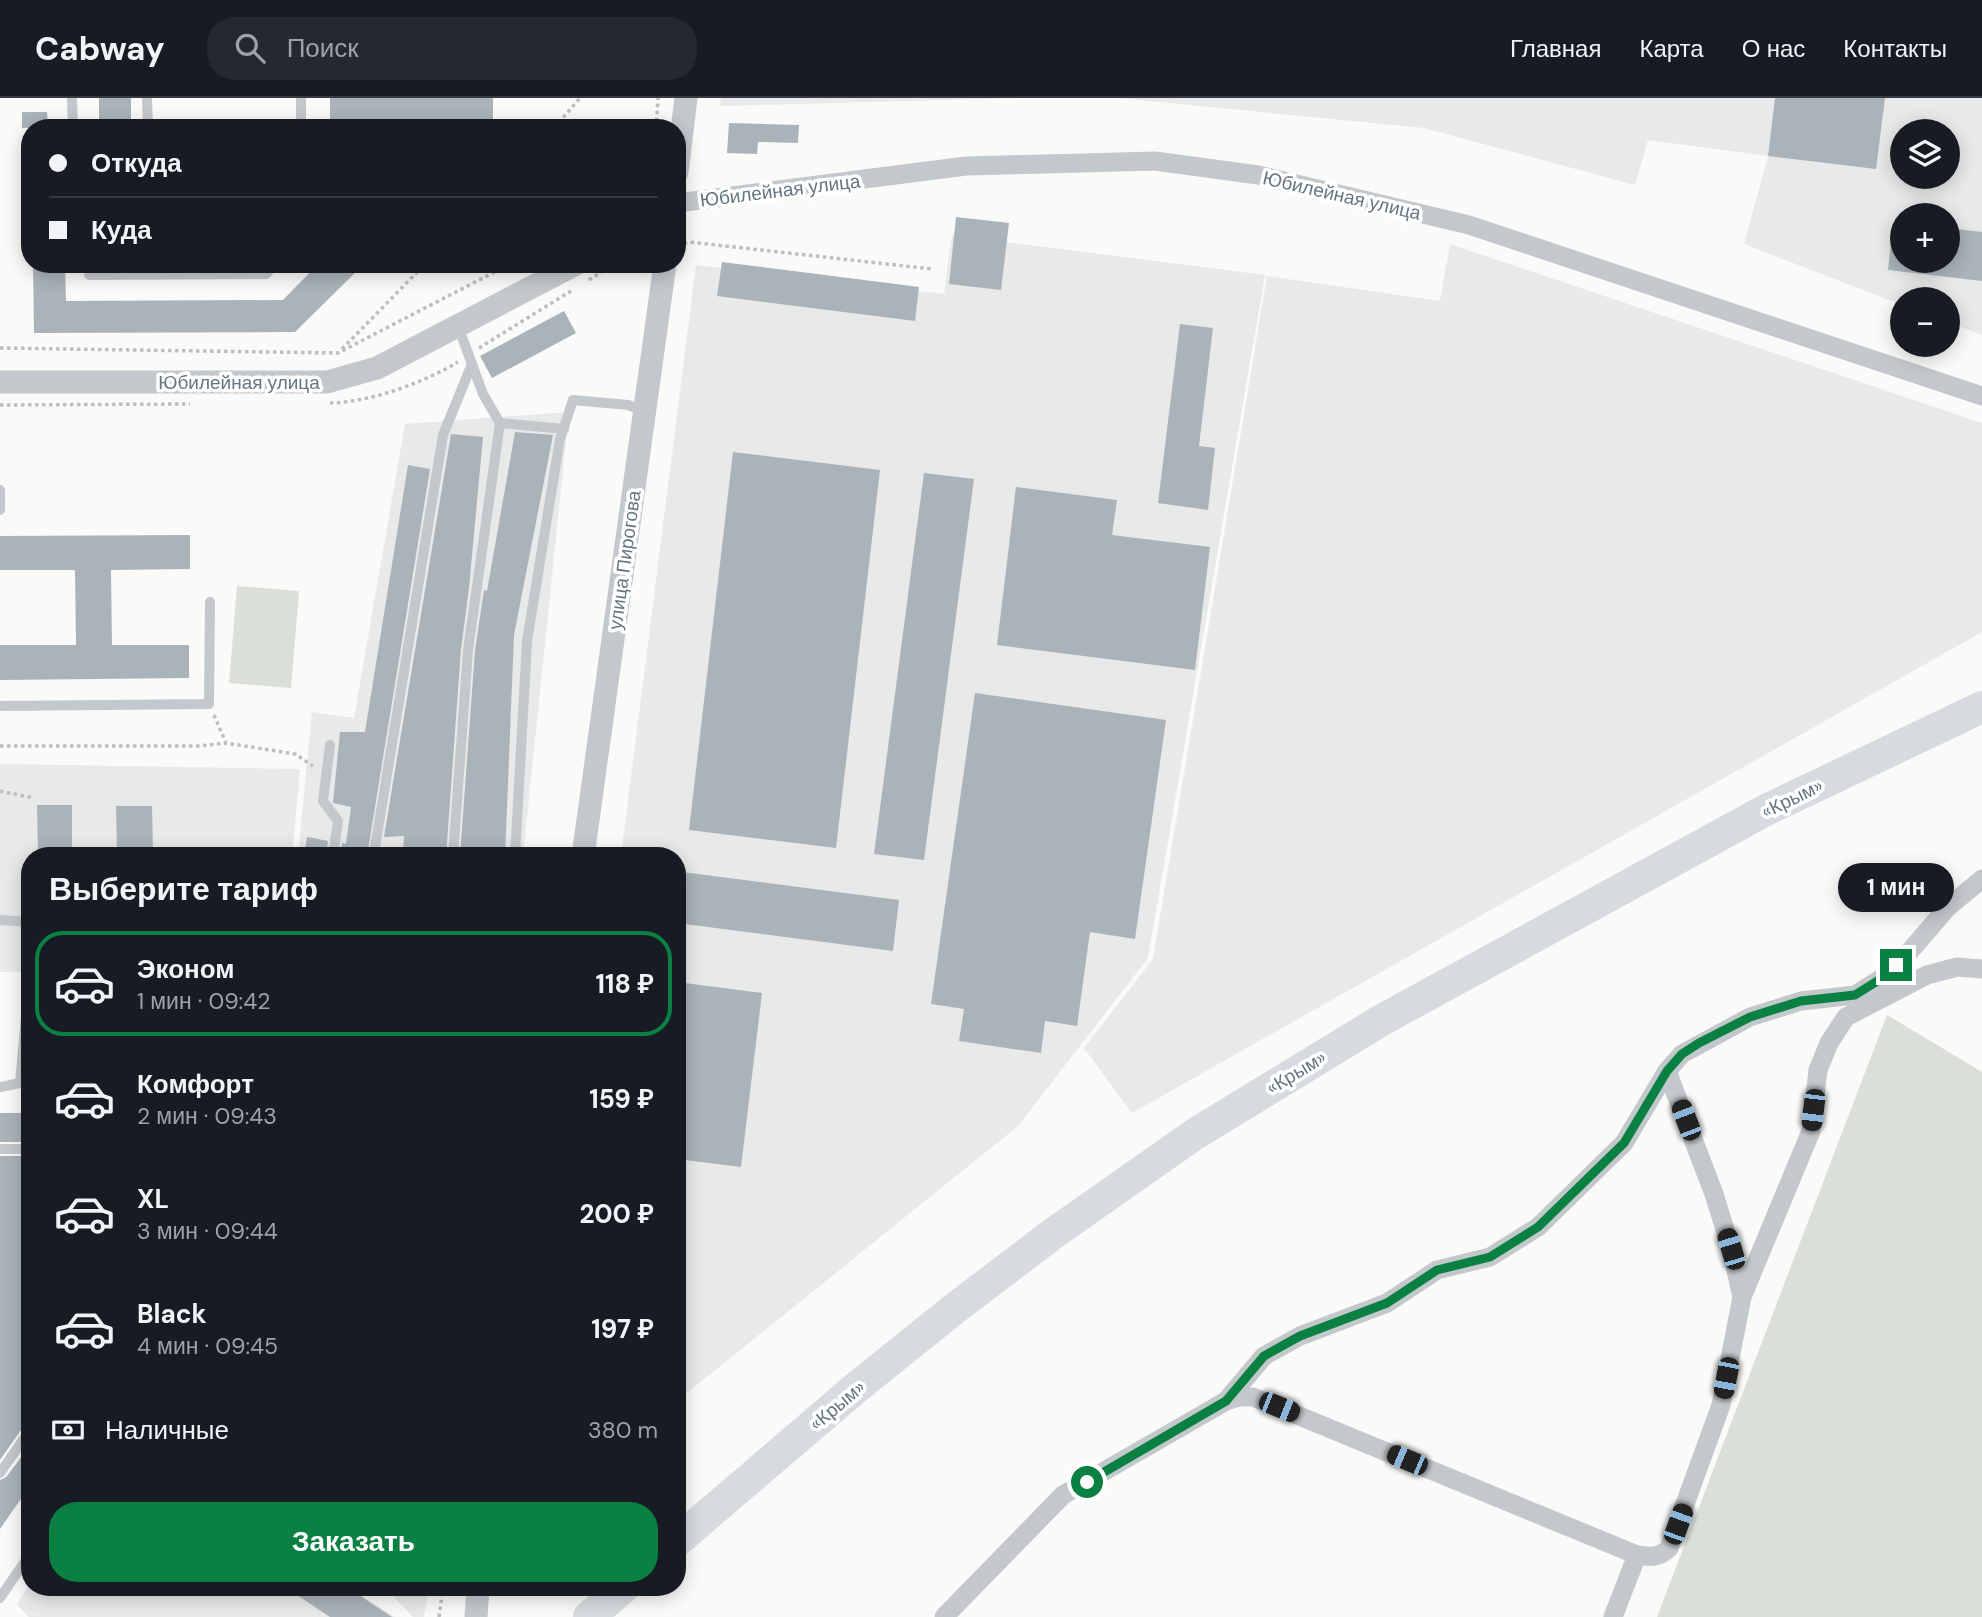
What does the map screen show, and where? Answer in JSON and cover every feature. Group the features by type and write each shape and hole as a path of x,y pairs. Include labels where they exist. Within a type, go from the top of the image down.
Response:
{"highway":[{"name":"«Крым»","path":"686,1533 954,1309 1054,1233 1195,1133 1380,1021 1752,817 1982,707"},
{"path":"589,1617 614,1596"}],"street":[{"path":"683,119 686,98"},
{"name":"Юбилейная улица","path":"686,202 966,166 1155,161 1258,175 1469,225 1982,396"},
{"name":"Юбилейная улица","path":"0,382 327,382 377,368 559,273"},
{"name":"улица Пирогова","path":"584,847 664,273"},
{"path":"1226,1401 1264,1356 1300,1336 1387,1303 1437,1270 1490,1257 1538,1227 1624,1143 1667,1071 1682,1054 1750,1017 1801,1001 1855,995 1882,978 1910,951 1947,908 1982,879"},
{"path":"1910,951 1927,975"},
{"path":"944,1617 1063,1495 1226,1401 1239,1397 1253,1397 1637,1555 1654,1557 1662,1554 1670,1548 1721,1405 1742,1297 1811,1131 1818,1070 1829,1043 1846,1017 1927,975 1957,967 1982,969"},
{"path":"1667,1071 1714,1194 1742,1297"},
{"path":"1613,1617 1637,1555"},
{"path":"476,1617 478,1596"},
{"path":"480,1596 489,1617"}],"lane":[{"path":"72,98 73,119"},
{"path":"148,98 148,119"},
{"path":"301,98 301,119"},
{"path":"89,275 267,273"},
{"path":"454,847 468,650 500,423 483,394 458,326"},
{"path":"375,847 443,435 472,364"},
{"path":"516,847 527,641 564,429 573,400 628,405 645,411"},
{"path":"500,423 564,429"},
{"path":"0,489 0,509"},
{"path":"0,705 209,704 210,602"},
{"path":"330,745 323,801 338,821 334,847"},
{"path":"0,920 21,921"},
{"path":"0,1087 20,1083 21,1072"},
{"path":"0,1149 21,1149"},
{"path":"0,1473 21,1443"},
{"path":"0,1598 21,1567"}],"path":[{"path":"562,119 580,98"},
{"path":"657,119 658,98"},
{"path":"686,243 932,269"},
{"path":"338,353 416,273"},
{"path":"0,348 338,353 493,273"},
{"path":"209,704 226,743"},
{"path":"0,746 199,746 226,743 295,754 312,766 327,768"},
{"path":"0,791 34,798"},
{"path":"439,1617 442,1596"}],"shaded area":[{"path":"721,98 1019,98 720,106"},
{"path":"1118,98 1982,98 1982,335 1960,327 1960,287 1890,287 1890,300 1744,244 1768,156 1648,140 1635,185 1424,128"},
{"path":"952,235 1265,275 1148,958 1018,1126 686,1394 686,847 622,847 696,265 944,294"},
{"path":"1450,244 1982,423 1982,632 1132,1113 1084,1048 1153,959 1267,276 1440,301"},
{"path":"569,412 524,847 299,847 312,712 354,718 405,424"},
{"path":"237,586 299,591 291,688 229,683"},
{"path":"0,764 300,769 293,847 21,847 21,972 0,972"},
{"path":"1887,1015 1982,1072 1982,1617 1657,1617"},
{"path":"22,1596 361,1596 395,1617 29,1617 17,1605"},
{"path":"393,1596 428,1596 424,1617 413,1617"}],"building":[{"path":"99,98 131,98 131,119 99,119"},
{"path":"330,98 493,98 493,119 330,119"},
{"path":"1775,98 1885,98 1876,169 1768,156"},
{"path":"22,112 47,112 47,119 22,119"},
{"path":"729,123 799,125 798,143 758,142 757,154 727,153"},
{"path":"956,217 1009,223 1001,290 949,284"},
{"path":"1960,229 1982,232 1982,281 1914,273 1960,273"},
{"path":"722,262 919,287 915,321 717,296"},
{"path":"33,273 65,273 66,301 283,300 309,273 355,273 295,332 34,333"},
{"path":"564,311 576,333 492,378 480,356"},
{"path":"1180,324 1213,328 1199,446 1215,448 1208,510 1158,503"},
{"path":"515,432 553,435 514,635 505,847 461,847 475,651 484,590 487,591"},
{"path":"451,434 483,437 461,649 447,847 403,847 404,836 384,837"},
{"path":"733,452 880,470 836,848 689,830"},
{"path":"408,465 430,469 368,847 342,847 342,843 346,844 351,807 333,803 340,732 365,732"},
{"path":"924,473 974,479 924,860 874,854"},
{"path":"1016,487 1117,500 1112,535 1210,547 1195,670 997,645"},
{"path":"190,535 190,569 111,570 112,645 189,645 189,678 0,680 0,645 76,645 75,570 0,570 0,536"},
{"path":"975,693 1166,720 1135,939 1090,932 1077,1026 1045,1021 1041,1053 959,1041 964,1009 931,1004"},
{"path":"37,805 72,805 72,847 38,847"},
{"path":"116,806 152,806 153,847 117,847"},
{"path":"307,837 328,841 327,847 305,847"},
{"path":"686,873 899,900 893,951 686,924"},
{"path":"686,983 762,993 741,1167 686,1160"},
{"path":"0,1113 21,1113 21,1142 0,1142"},
{"path":"0,1156 21,1156 21,1430 0,1460"},
{"path":"21,1458 21,1499 0,1529 0,1480 6,1477"},
{"path":"298,1596 360,1596 392,1617 330,1617"}],"route":[{"path":"1087,1482 1226,1401 1264,1356 1300,1336 1387,1303 1437,1270 1490,1257 1538,1227 1624,1143 1667,1071 1682,1054 1699,1043 1750,1017 1801,1001 1855,995 1882,978 1896,965"}]}
